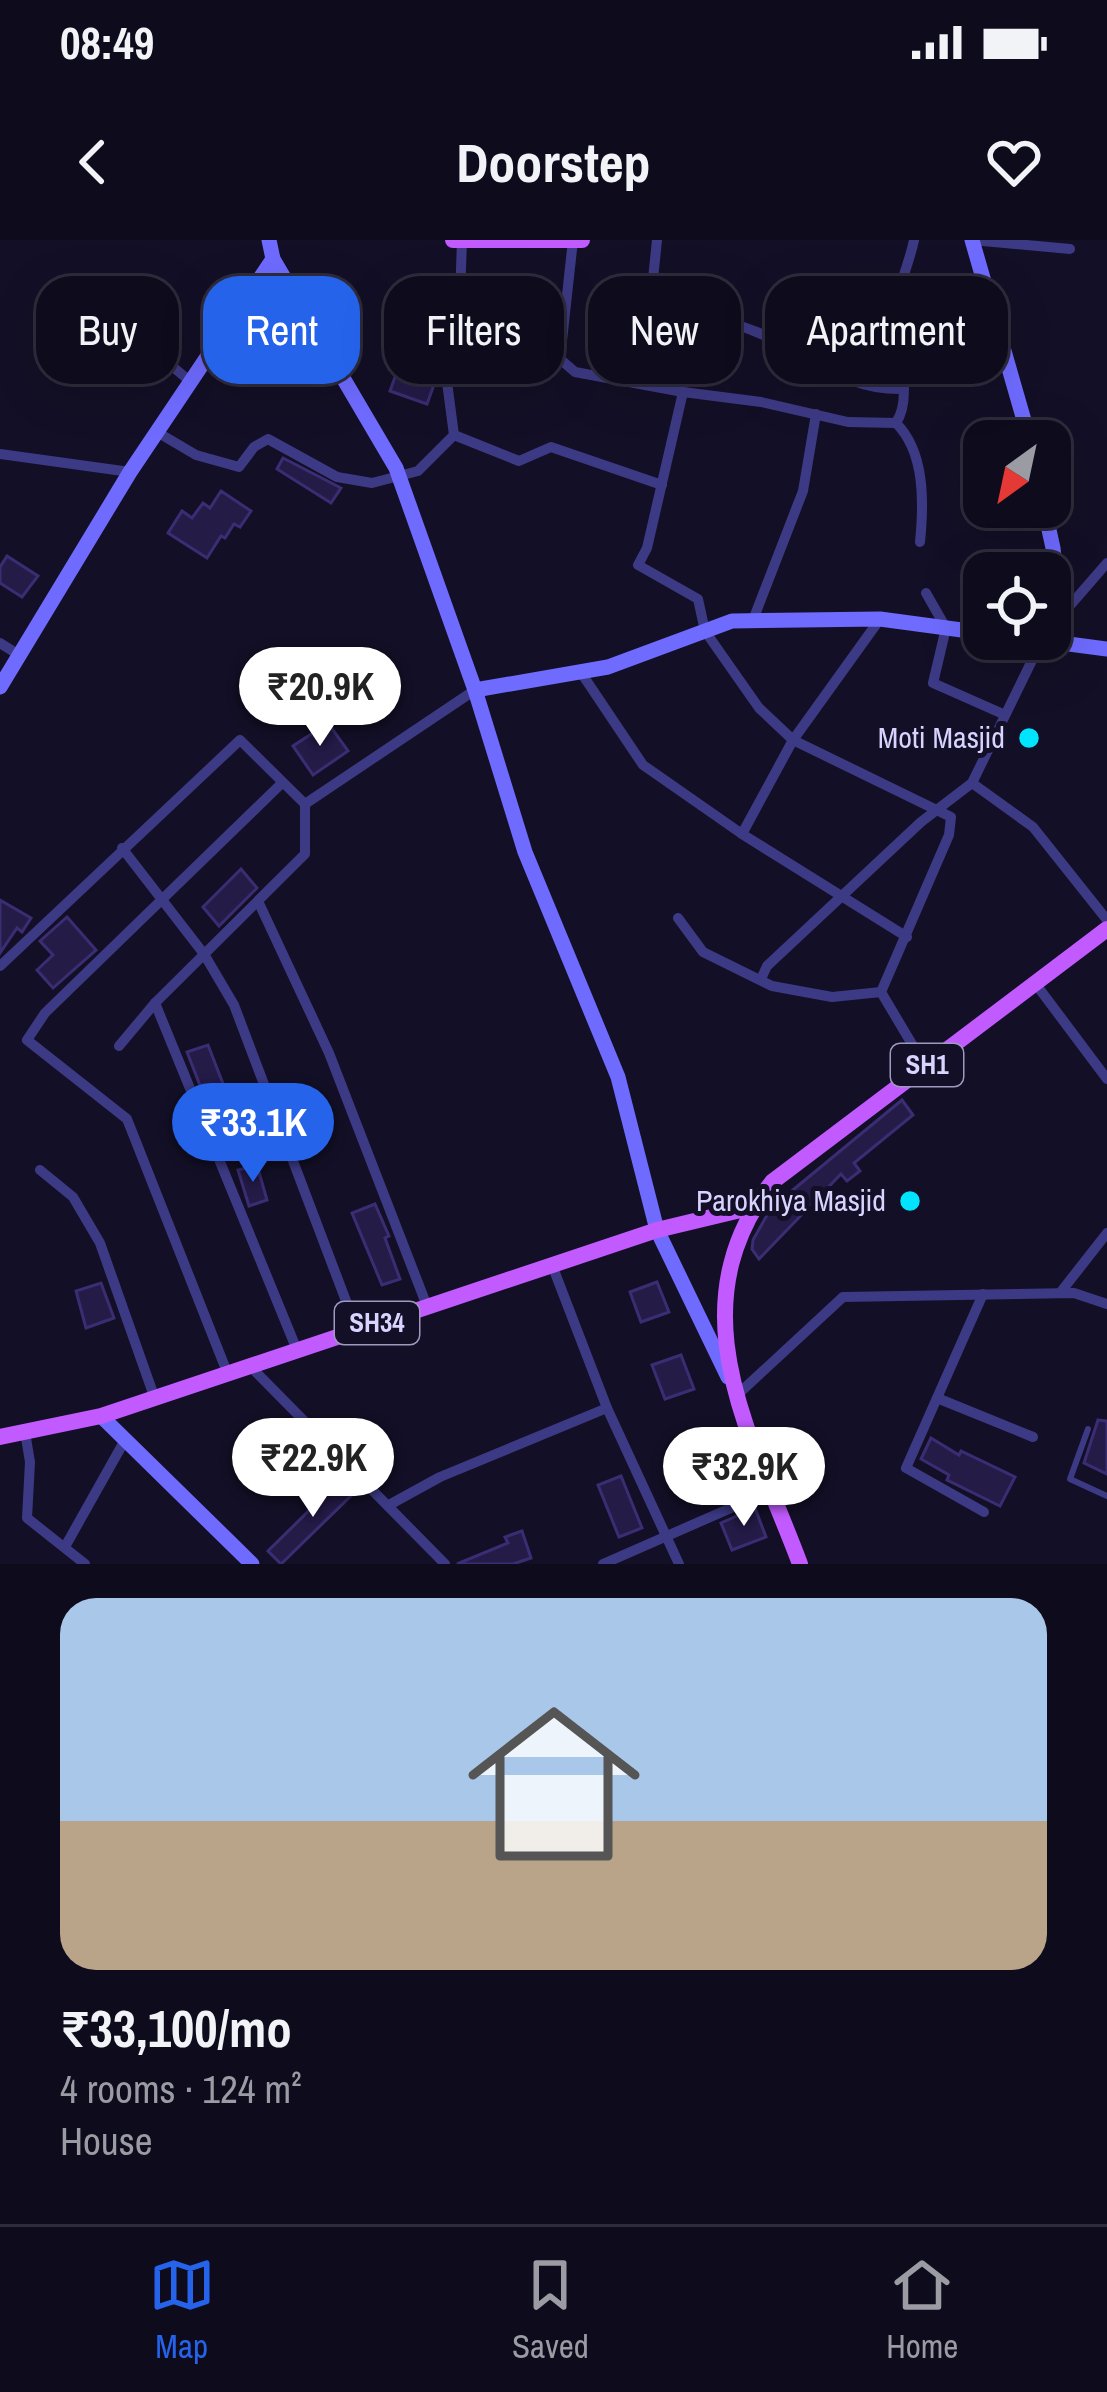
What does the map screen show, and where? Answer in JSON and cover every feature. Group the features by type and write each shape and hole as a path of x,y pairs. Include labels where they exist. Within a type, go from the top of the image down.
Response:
{"main road":[{"path":"457,240 583,240"},
{"name":"SH1","path":"800,1564 734,1390 723,1336 735,1246 753,1207 772,1183 1107,924"},
{"name":"SH34","path":"0,1437 101,1416 656,1230 753,1207"}],"street":[{"path":"268,240 273,260 398,475 475,689 525,852 618,1077 656,1230 734,1390 843,1297 1074,1293 1107,1304"},
{"path":"454,435 445,367 454,331 459,328 457,240"},
{"path":"573,240 560,359 575,372 848,422 896,423 913,440 923,509 920,542"},
{"path":"657,240 650,308 752,330 840,377 876,390 904,389"},
{"path":"896,423 904,411 904,389 894,316 914,240"},
{"path":"1024,420 972,240 1070,248"},
{"path":"0,686 130,472 273,260"},
{"path":"179,373 190,382"},
{"path":"683,392 647,548 638,565 698,599 705,631 759,708 794,740 951,817 949,836 881,992"},
{"path":"753,620 803,491 816,414"},
{"path":"157,432 196,455 239,467 254,446 268,439 337,477 373,484 418,471 454,435"},
{"path":"454,435 519,461 550,447 662,485"},
{"path":"0,454 130,472"},
{"path":"1071,604 1107,563"},
{"path":"926,593 946,628 933,682 1003,714"},
{"path":"742,834 794,740 880,619"},
{"path":"305,804 475,689 608,667 732,621 880,619 963,630"},
{"path":"0,643 19,655"},
{"path":"1071,644 1107,649"},
{"path":"760,979 767,966 921,822 972,783 1031,660"},
{"path":"580,671 644,765 742,834 907,937"},
{"path":"0,966 240,740 305,804 305,854 119,1046"},
{"path":"226,1372 127,1119 27,1040 45,1013 282,783"},
{"path":"972,783 1033,827 1107,924"},
{"path":"122,848 204,954 234,1005 357,1330"},
{"path":"258,901 329,1053 427,1306"},
{"path":"678,918 703,952 747,977 832,997 881,992"},
{"path":"1035,983 1107,1078"},
{"path":"881,992 926,1066"},
{"path":"155,1004 297,1350"},
{"path":"40,1170 73,1197 100,1243 154,1396"},
{"path":"1060,1293 1107,1233"},
{"path":"553,1265 608,1408 679,1564"},
{"path":"983,1294 905,1468 984,1512"},
{"path":"249,1365 445,1564"},
{"path":"937,1398 1033,1437"},
{"path":"389,1505 440,1477 608,1408"},
{"path":"101,1416 252,1564"},
{"path":"25,1432 30,1462 27,1518 85,1564"},
{"path":"66,1545 125,1440"},
{"path":"603,1564 772,1490"}],"lane":[{"path":"1088,1429 1070,1479 1107,1496"}],"building":[{"path":"393,384 434,384 427,404 390,391"},
{"path":"283,458 341,488 331,503 277,469"},
{"path":"221,491 251,511 240,527 234,524 225,538 221,536 207,558 168,533 182,511 192,518 203,503 210,508"},
{"path":"7,556 38,576 22,597 0,583 0,567"},
{"path":"328,723 348,751 313,775 293,746"},
{"path":"241,869 257,888 219,926 203,907"},
{"path":"0,900 31,918 22,932 17,928 0,953"},
{"path":"67,917 96,950 53,988 37,970 53,955 40,941"},
{"path":"208,1045 234,1112 213,1119 187,1052"},
{"path":"902,1100 913,1115 854,1163 860,1171 847,1181 841,1174 759,1259 752,1249 753,1240 771,1208"},
{"path":"257,1165 267,1200 249,1206 238,1170"},
{"path":"375,1204 400,1279 382,1285 352,1213"},
{"path":"657,1282 669,1312 641,1322 630,1292"},
{"path":"101,1283 114,1318 86,1328 76,1291"},
{"path":"681,1355 694,1389 665,1399 652,1365"},
{"path":"1098,1420 1107,1421 1107,1474 1084,1463"},
{"path":"931,1438 959,1455 961,1451 1015,1477 1000,1506 947,1480 949,1475 921,1459"},
{"path":"344,1476 358,1489 281,1564 268,1551"},
{"path":"621,1476 642,1528 619,1537 598,1485"},
{"path":"755,1508 766,1537 732,1550 721,1523"},
{"path":"522,1531 531,1558 513,1564 457,1564 508,1543 505,1537"}],"place":[{"name":"Moti Masjid","path":"1029,738"},
{"name":"Parokhiya Masjid","path":"910,1201"}]}
